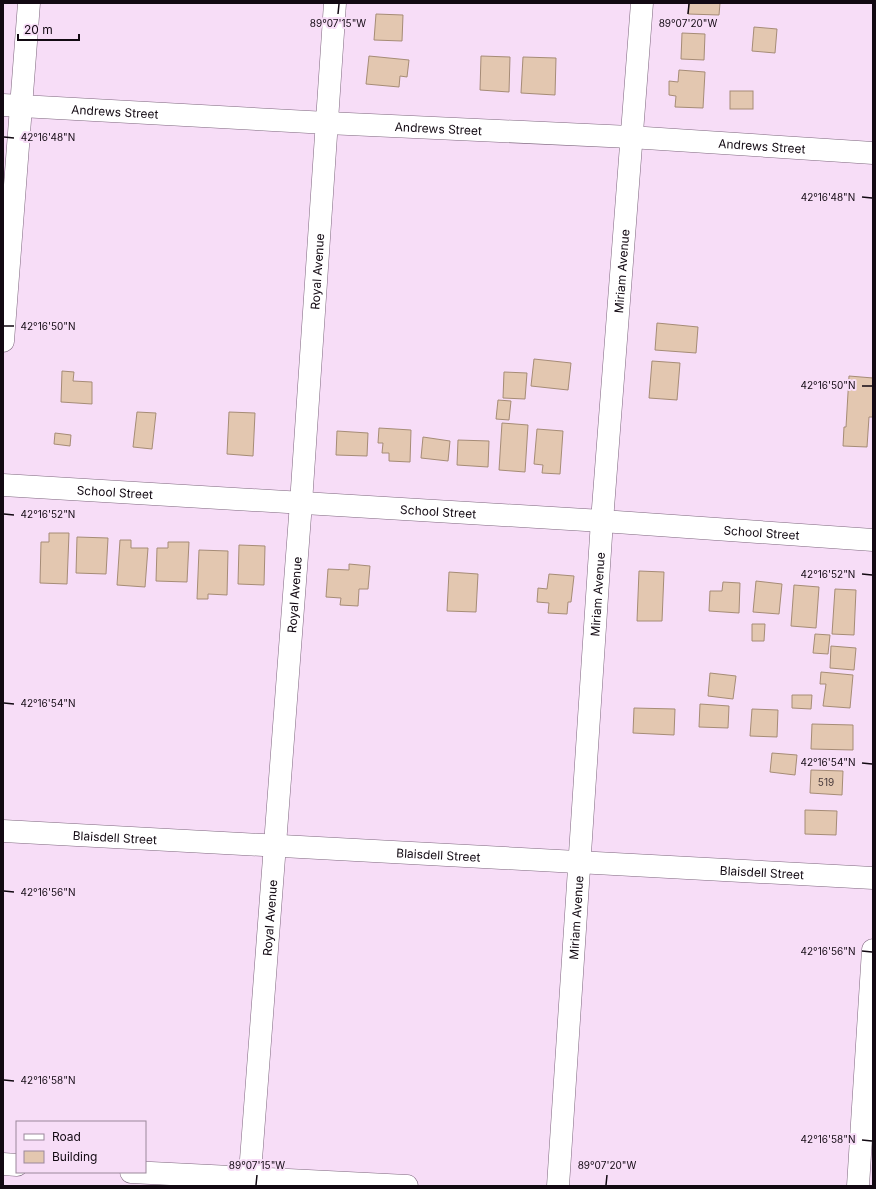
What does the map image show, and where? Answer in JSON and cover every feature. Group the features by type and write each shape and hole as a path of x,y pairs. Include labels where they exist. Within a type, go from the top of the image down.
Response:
{"street":[{"path":"3,340 13,106 30,3"},
{"name":"Royal Avenue","path":"250,1182 274,846 301,503 335,3"},
{"name":"Miriam Avenue","path":"558,1186 578,862 602,521 630,137 642,3"},
{"name":"Andrews Street","path":"13,106 327,123 630,137 873,153"},
{"name":"School Street","path":"3,485 602,521 873,540"},
{"name":"Blaisdell Street","path":"3,831 873,878"},
{"path":"858,1186 873,950"},
{"path":"3,1164 16,1165"},
{"path":"143,1173 250,1182 407,1186"}],"building":[{"path":"689,3 720,3 719,15 688,14"},
{"path":"376,14 403,15 402,41 374,40"},
{"path":"754,27 777,29 775,53 752,51"},
{"path":"682,33 705,34 704,60 681,59"},
{"path":"369,56 409,60 407,77 400,76 399,87 366,84"},
{"path":"481,56 510,57 509,92 480,90"},
{"path":"523,57 556,58 555,95 521,93"},
{"path":"679,70 705,72 703,108 675,107 676,96 669,95 669,81 678,82"},
{"path":"730,91 753,91 753,109 730,109"},
{"path":"657,323 698,327 696,353 655,350"},
{"path":"534,359 571,363 568,390 531,386"},
{"path":"652,361 680,363 677,400 649,398"},
{"path":"62,371 74,372 73,381 92,382 92,404 61,402"},
{"path":"504,372 527,373 525,399 503,398"},
{"path":"849,376 873,378 873,417 869,417 867,447 843,446 844,427 846,427"},
{"path":"498,400 511,401 509,420 496,419"},
{"path":"137,412 156,413 152,449 133,447"},
{"path":"229,412 255,413 253,456 227,454"},
{"path":"502,423 528,425 525,472 499,470"},
{"path":"379,428 411,430 410,462 389,461 389,453 382,453 383,443 378,443"},
{"path":"537,429 563,431 560,474 542,473 543,465 534,464"},
{"path":"337,431 368,433 367,456 336,455"},
{"path":"55,433 71,435 70,446 54,444"},
{"path":"423,437 450,441 448,461 421,458"},
{"path":"458,440 489,441 488,467 457,465"},
{"path":"49,533 69,533 67,584 40,583 41,542 49,542"},
{"path":"77,537 108,538 106,574 76,573"},
{"path":"120,540 131,540 131,548 148,548 145,587 117,585"},
{"path":"168,542 189,542 187,582 156,581 157,548 168,548"},
{"path":"239,545 265,546 264,585 238,584"},
{"path":"199,550 228,551 227,595 208,594 208,599 197,599"},
{"path":"349,564 370,566 368,589 359,589 358,606 340,605 341,598 326,597 328,569 349,570"},
{"path":"639,571 664,572 662,621 637,621"},
{"path":"449,572 478,574 476,612 447,611"},
{"path":"549,574 574,576 571,602 568,602 567,614 548,613 549,603 537,602 538,588 547,589"},
{"path":"756,581 782,584 779,614 753,612"},
{"path":"723,582 740,583 739,613 709,611 710,591 722,591"},
{"path":"794,585 819,587 816,628 791,626"},
{"path":"835,589 856,590 854,635 832,634"},
{"path":"752,624 765,624 764,641 752,641"},
{"path":"815,634 830,635 828,654 813,653"},
{"path":"831,646 856,648 854,670 830,668"},
{"path":"821,672 853,675 850,708 823,706 826,684 820,684"},
{"path":"710,673 736,676 733,699 708,696"},
{"path":"792,695 812,695 811,709 792,708"},
{"path":"700,704 729,706 728,728 699,727"},
{"path":"634,708 675,709 674,735 633,733"},
{"path":"752,709 778,710 777,737 750,736"},
{"path":"812,724 853,725 853,750 811,749"},
{"path":"772,753 797,755 795,775 770,772"},
{"path":"811,770 843,771 842,795 810,793"},
{"path":"805,810 837,811 836,835 805,834"}]}
